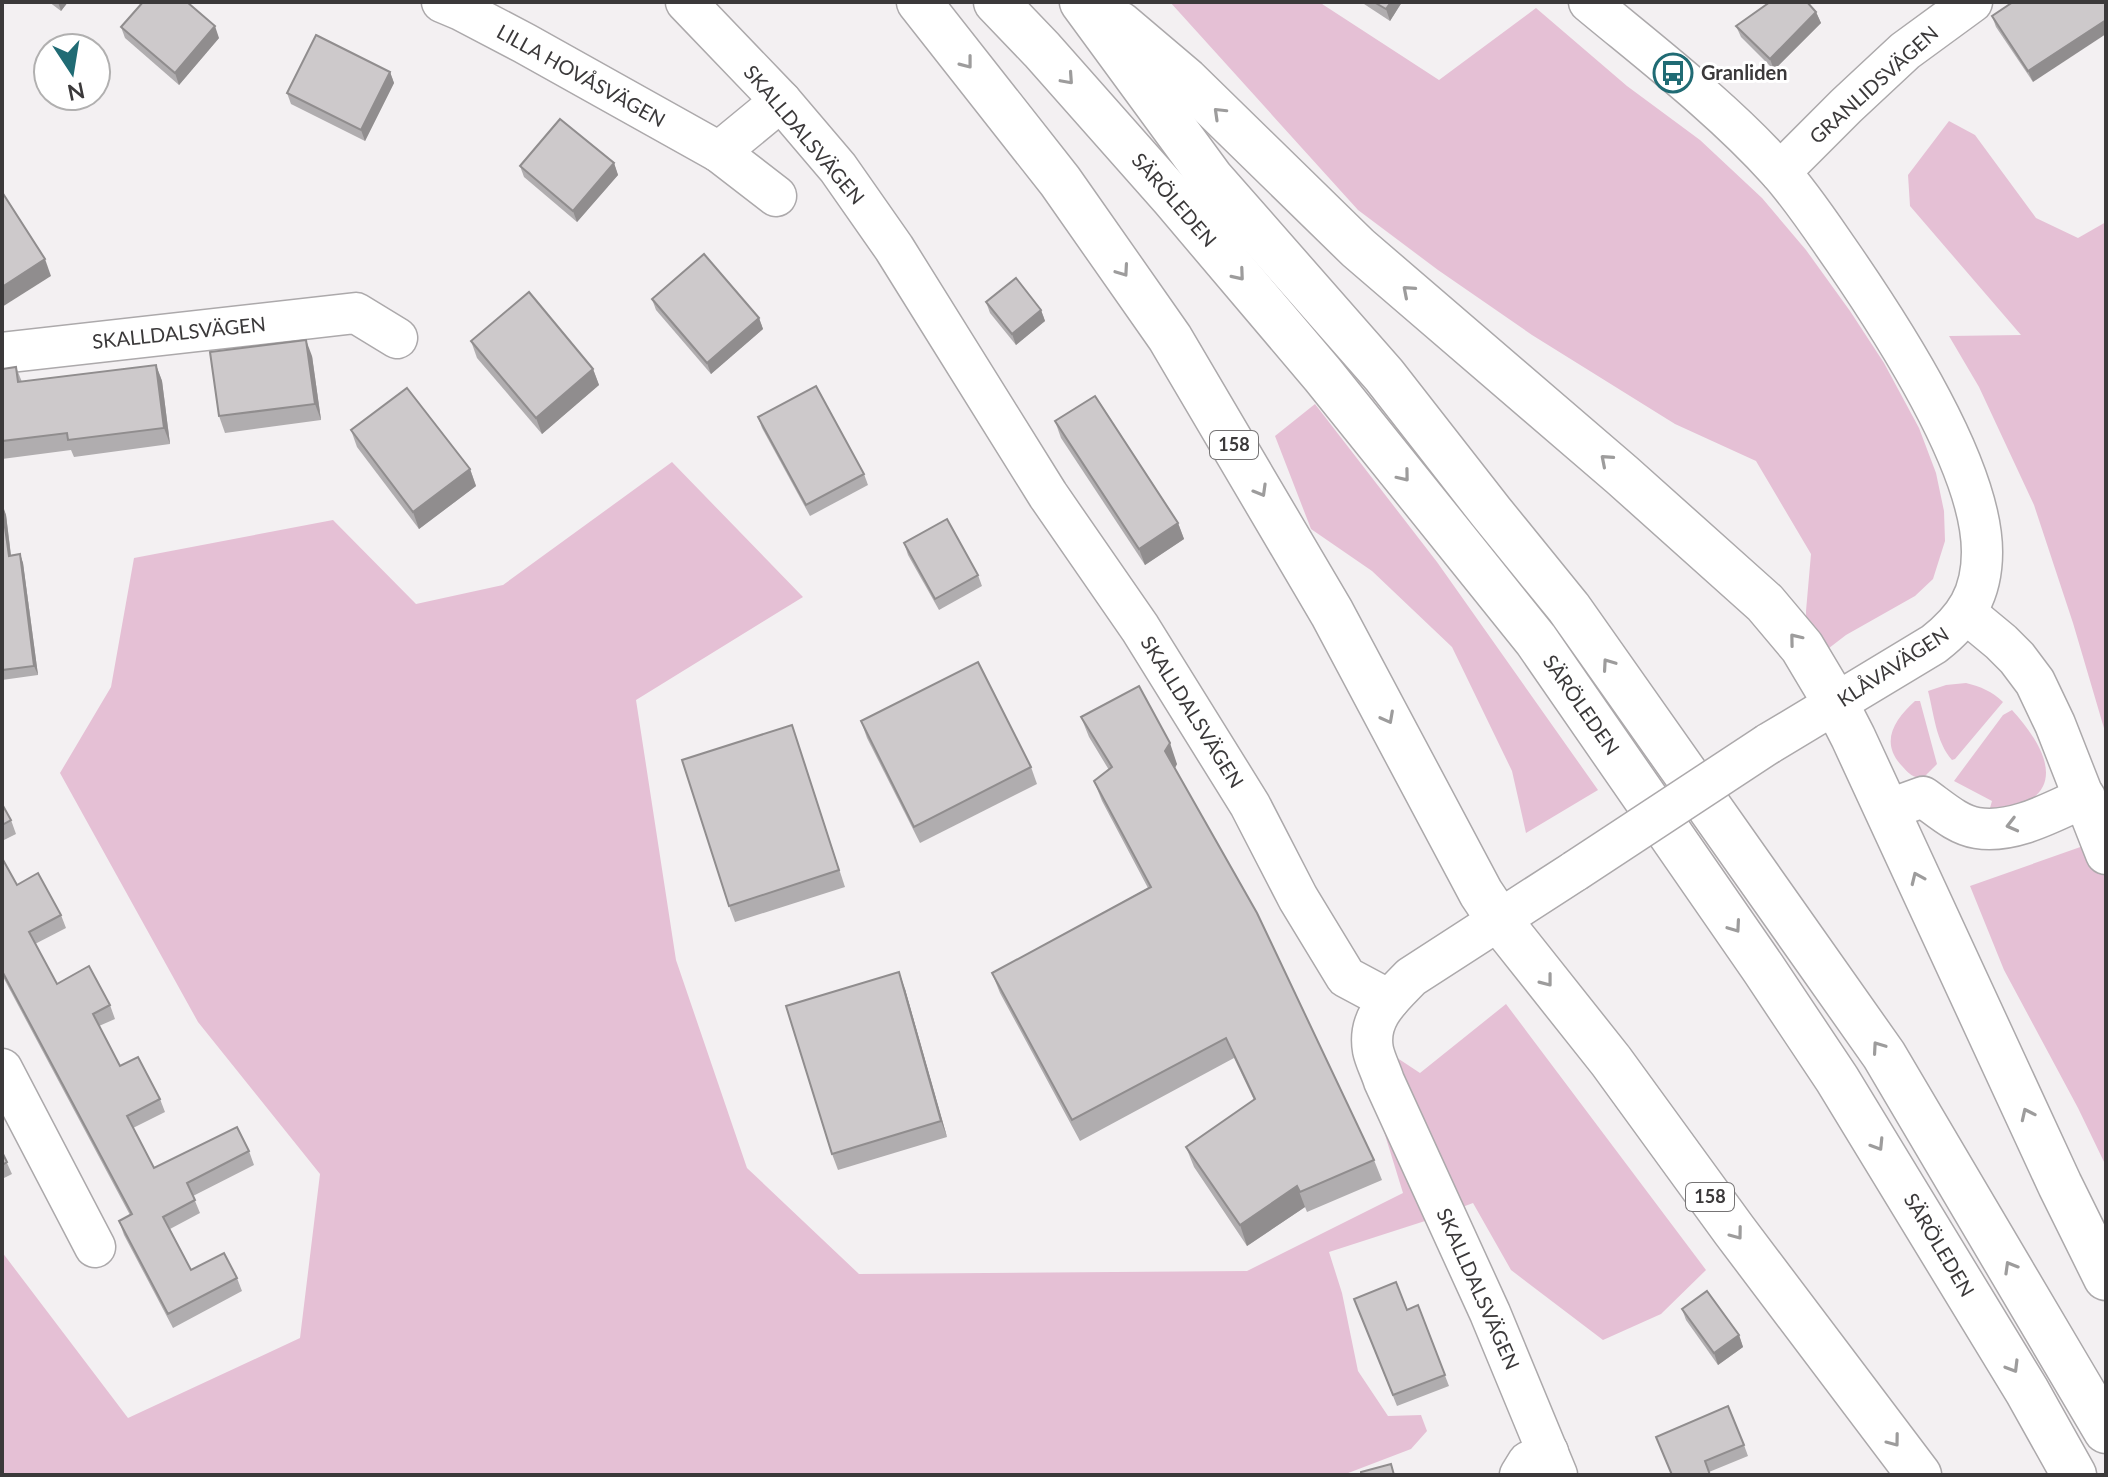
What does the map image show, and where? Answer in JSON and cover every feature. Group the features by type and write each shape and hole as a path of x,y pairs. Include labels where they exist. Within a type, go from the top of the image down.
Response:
{"main road":[{"name":"158","path":"919,2 1060,181 1170,338 1332,613 1481,893 1499,920 1611,1061 1919,1475"},
{"name":"SÄRÖLEDEN","path":"996,2 1183,209 1323,375 1536,640 1837,1079 2027,1391 2074,1475"},
{"path":"1082,2 1211,178 1384,375 1569,608 1884,1055 2106,1431"},
{"path":"1093,2 1186,80 1358,248 1622,475 1765,603 1802,647 1836,704 2053,1171 2106,1278"}],"street":[{"name":"LILLA HOVÅSVÄGEN","path":"442,2 524,43 719,152 776,196"},
{"name":"SKALLDALSVÄGEN","path":"686,2 781,101 838,168 894,248 1048,495 1140,628 1250,805 1298,898 1346,977 1389,1000 1373,1023 1373,1048 1399,1116 1490,1313 1542,1467"},
{"name":"KLÅVAVÄGEN","path":"1389,1000 1411,977 1768,744 1934,644 1954,628 1966,613 1976,590 1982,540 1978,517 1957,457 1936,411 1870,297 1820,223 1780,172 1717,109 1589,2"},
{"name":"GRANLIDSVÄGEN","path":"1780,172 1905,51 1972,2"},
{"path":"719,152 781,101"},
{"name":"SKALLDALSVÄGEN","path":"2,353 356,313 397,338"},
{"path":"1966,613 2017,658 2035,682 2106,854"},
{"path":"1887,810 1923,797 1960,822 1975,828 1998,829 2022,823 2085,797"},
{"path":"2,1069 95,1247"}],"shaded area":[{"path":"1170,2 1319,2 1439,80 1536,8 1627,86 1700,140 1762,198 1806,250 1850,311 1884,363 1919,428 1936,473 1944,511 1945,541 1933,579 1915,596 1846,635 1807,665 1806,611 1811,554 1756,461 1675,424 1532,335 1358,210"},
{"path":"1949,121 1975,135 2036,218 2078,238 2106,222 2106,735 2034,505 1979,387 1949,336 2021,335 1910,206 1908,175"},
{"path":"1315,404 1437,562 1598,790 1526,833 1512,771 1452,647 1372,571 1311,529 1275,436"},
{"path":"672,462 803,597 636,700 676,960 747,1168 859,1274 1247,1271 1403,1193 1352,1028 1420,1073 1506,1004 1706,1270 1661,1314 1603,1340 1511,1270 1473,1203 1329,1252 1342,1293 1358,1371 1388,1416 1421,1415 1427,1431 1411,1449 1343,1475 2,1475 2,1252 128,1418 300,1338 320,1174 198,1022 60,773 111,687 134,558 333,520 416,604 503,585"},
{"path":"1966,683 1986,690 2003,702 1952,760 1939,736 1928,691"},
{"path":"1915,701 1920,701 1937,764 1923,778 1907,771 1895,757 1891,740 1896,723"},
{"path":"2012,710 2037,743 2046,769 2045,781 2039,792 2027,802 2009,809 1995,809 1990,808 1992,801 1954,781 2003,715"},
{"path":"2106,838 2106,1166 2004,970 1970,886"}],"building":[{"path":"143,2 187,2 215,26 175,73 121,27"},
{"path":"1374,2 1391,2 1386,9"},
{"path":"1770,2 1807,2 1816,12 1770,59 1736,26"},
{"path":"2013,2 2106,2 2106,20 2028,71 1992,16"},
{"path":"316,35 390,72 361,130 287,93"},
{"path":"560,119 614,163 573,211 520,166"},
{"path":"2,192 45,259 2,287"},
{"path":"704,254 759,318 707,363 652,299"},
{"path":"1016,278 1041,310 1012,334 986,302"},
{"path":"529,292 593,369 536,418 471,341"},
{"path":"306,340 315,404 219,416 210,352"},
{"path":"156,365 164,428 68,440 67,433 2,441 2,369 16,367 18,382"},
{"path":"816,386 864,474 806,505 758,417"},
{"path":"407,388 470,469 413,512 351,430"},
{"path":"1095,396 1178,523 1139,549 1055,421"},
{"path":"2,506 9,556 20,554 34,666 2,670"},
{"path":"947,519 978,575 935,599 904,543"},
{"path":"978,662 1031,767 914,827 861,721"},
{"path":"1139,686 1170,743 1165,751 1257,913 1374,1160 1300,1192 1297,1186 1240,1225 1186,1147 1255,1099 1226,1038 1072,1120 992,973 1151,887 1094,781 1112,767 1081,717"},
{"path":"792,725 839,870 729,906 682,760"},
{"path":"2,804 11,820 2,825"},
{"path":"2,858 17,885 38,873 61,915 29,932 57,984 89,966 110,1005 93,1014 120,1066 138,1057 160,1099 127,1116 154,1168 237,1127 249,1151 187,1183 195,1200 163,1217 191,1270 224,1253 237,1278 168,1314 119,1221 132,1214 2,971"},
{"path":"899,972 941,1121 832,1154 786,1006"},
{"path":"1396,1282 1407,1310 1418,1305 1445,1375 1393,1395 1354,1299"},
{"path":"1707,1291 1739,1335 1714,1353 1682,1309"},
{"path":"1728,1406 1744,1445 1705,1461 1710,1475 1672,1475 1656,1437"},
{"path":"1391,1464 1394,1475 1361,1475 1361,1472"}],"place":[{"name":"Granliden","path":"1673,73"}]}
